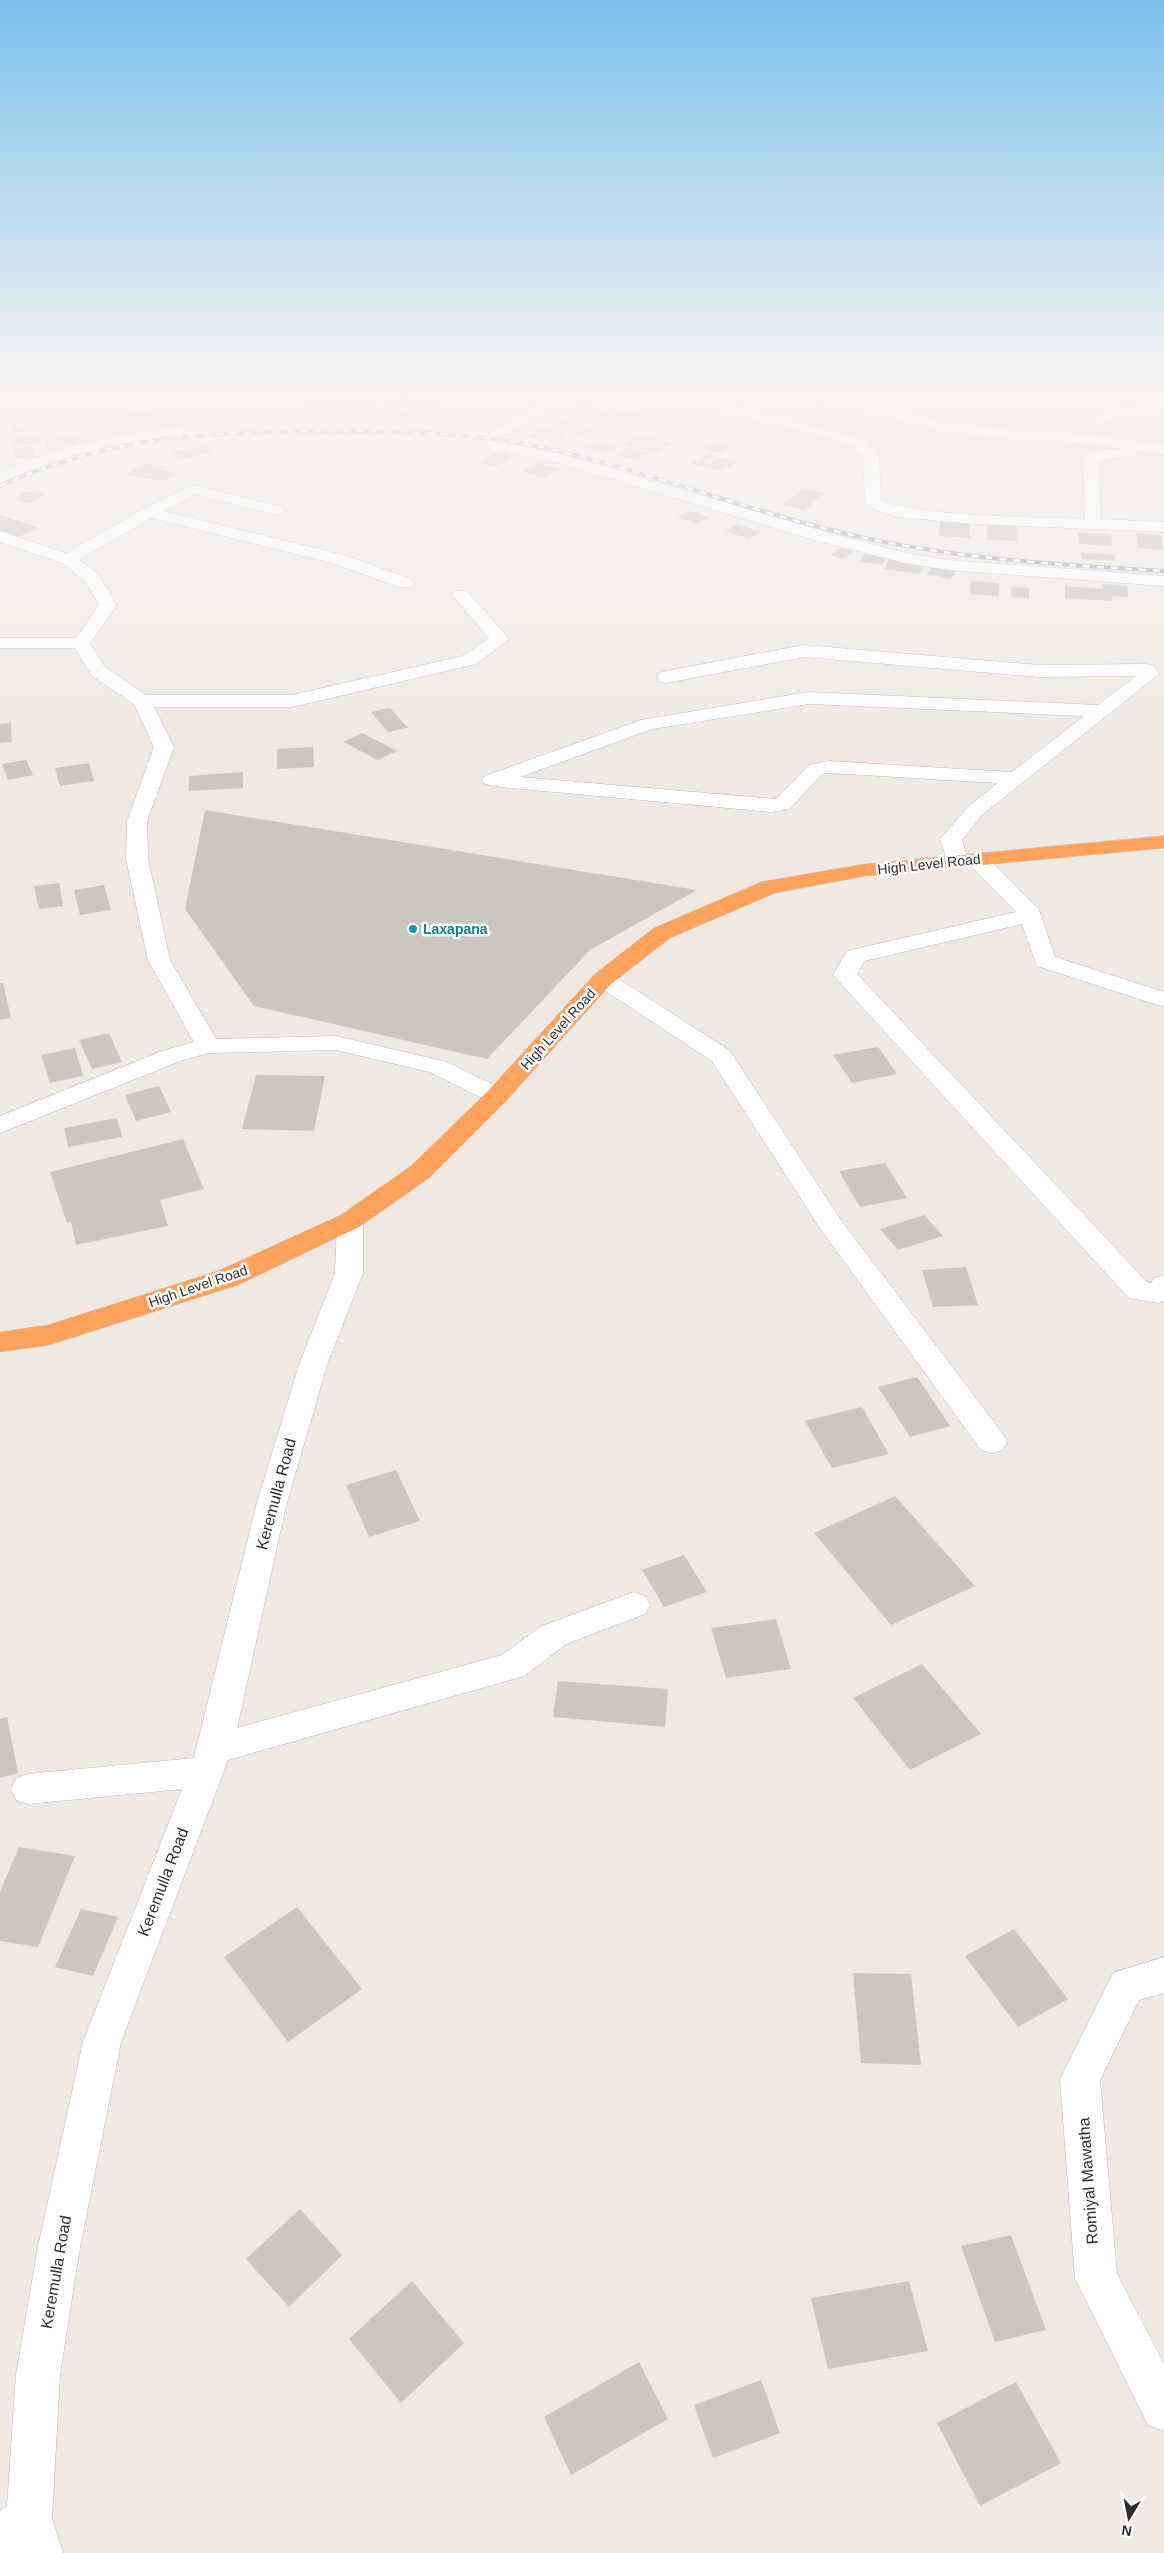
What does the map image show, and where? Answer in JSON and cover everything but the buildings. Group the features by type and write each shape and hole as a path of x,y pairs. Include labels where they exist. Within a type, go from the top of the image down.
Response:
{"highway":[{"name":"High Level Road","path":"0,1342 50,1335 228,1278 350,1222 420,1172 497,1096 603,979 662,933 769,887 865,870 1164,842"}],"street":[{"path":"68,559 149,512"},
{"path":"150,512 338,559 405,582"},
{"path":"740,512 827,538 905,558 948,565 1164,581"},
{"path":"899,512 974,519 1164,527"},
{"path":"1093,512 1093,524"},
{"path":"0,536 68,559 92,578 108,605 81,643"},
{"path":"142,701 292,701 469,660 500,639 461,595"},
{"path":"0,643 81,643"},
{"path":"81,643 98,671 142,701 164,747 137,821 137,859 159,960 208,1046"},
{"path":"666,677 804,651 1039,671 1147,670 1150,674 976,810 951,839 966,860 1031,915 1045,961 1164,1000"},
{"path":"1018,778 828,767 816,769 782,805 771,806 492,780 648,724 809,698 1102,711"},
{"path":"1031,915 855,956 845,975 1139,1291 1159,1293 1164,1286"},
{"path":"603,979 721,1056 831,1226 992,1442"},
{"path":"0,1125 174,1055 208,1046 336,1043 438,1067 497,1096"},
{"name":"Keremulla Road","path":"23,2536 38,2375 60,2247 102,2042 210,1761 271,1506 313,1365 349,1273 350,1222"},
{"path":"28,1789 210,1761 512,1666 554,1635 634,1605"},
{"name":"Romiyal Mawatha","path":"1164,1975 1126,1986 1080,2080 1096,2278 1164,2409"}],"railway":[{"path":"768,512 856,536 971,556 1164,571"}],"place":[{"name":"Laxapana","path":"413,929"}]}
